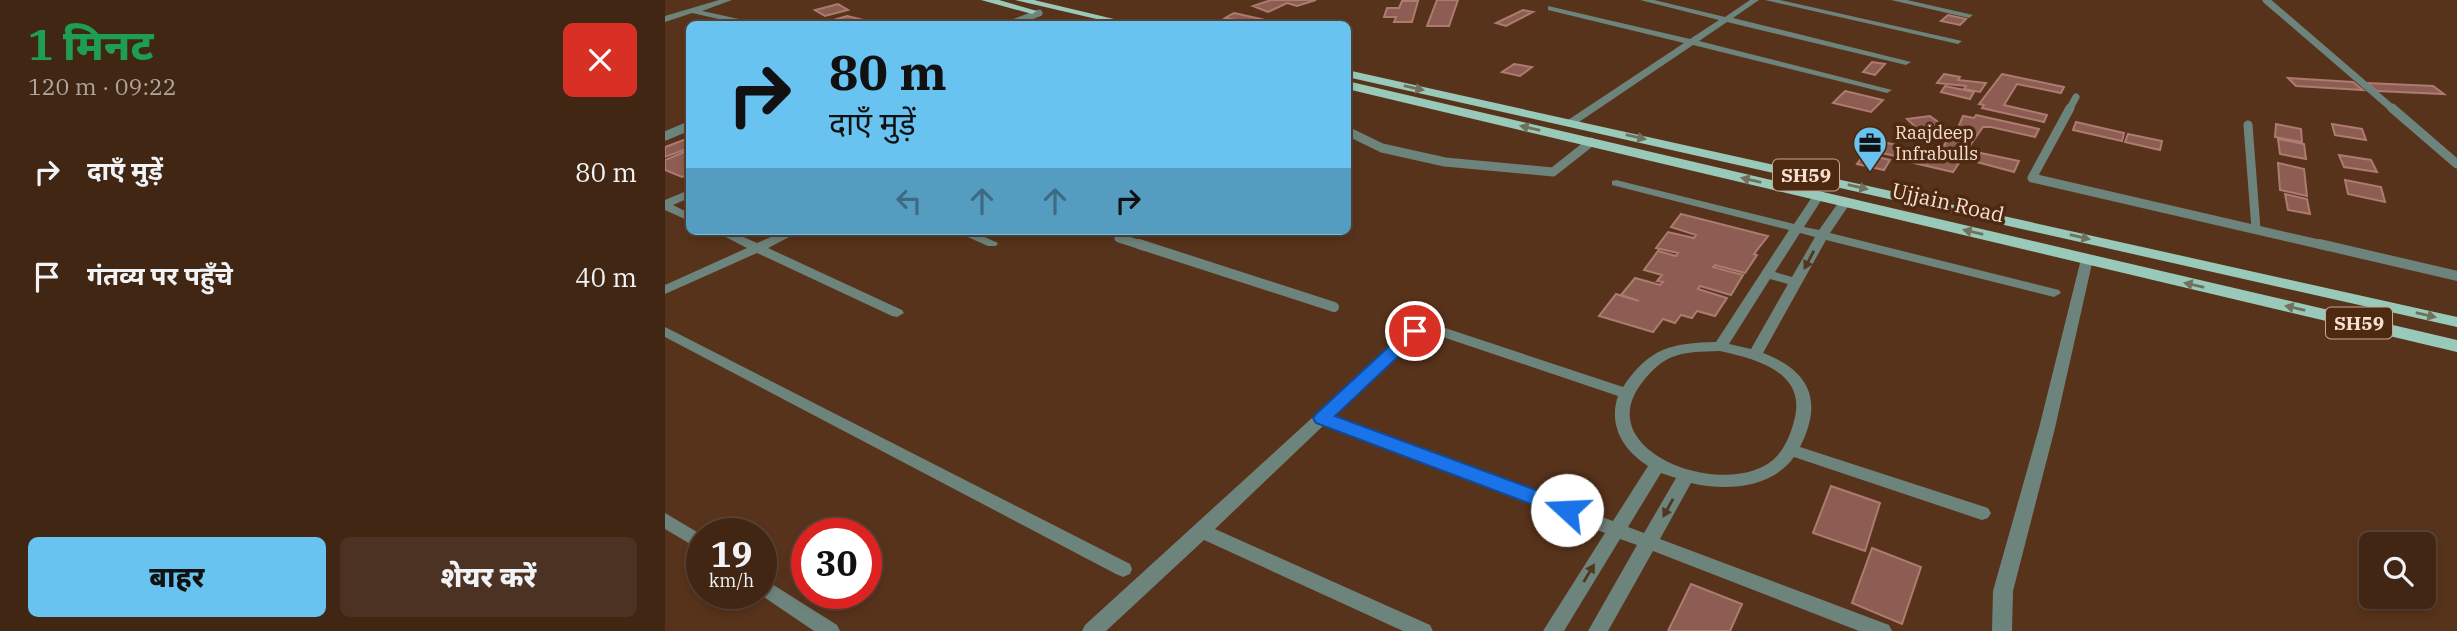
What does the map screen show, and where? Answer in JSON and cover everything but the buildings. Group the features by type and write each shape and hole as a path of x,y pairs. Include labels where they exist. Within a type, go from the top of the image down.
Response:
{"main road":[{"path":"986,0 1073,21"},
{"path":"1024,0 1117,21"},
{"name":"Ujjain Road","path":"1351,74 2457,322"},
{"name":"Ujjain Road","path":"1351,86 2457,346"},
{"path":"2040,248 2046,229"}],"street":[{"path":"665,19 728,0"},
{"path":"1644,0 1906,62"},
{"path":"1572,122 1755,0"},
{"path":"1769,0 1958,41"},
{"path":"1895,0 1969,15"},
{"path":"1551,8 1887,90"},
{"path":"692,11 737,21"},
{"path":"1616,183 1794,230 2054,293"},
{"path":"665,205 686,195"},
{"path":"1720,346 1818,196"},
{"path":"1755,354 1822,237 1846,202"},
{"path":"665,205 686,216"},
{"path":"729,235 897,313"},
{"path":"665,290 786,235"},
{"path":"971,235 992,243"},
{"path":"2001,631 2004,591 2047,428 2087,259"},
{"path":"1766,274 1797,282"},
{"path":"1092,631 1419,328 1425,326 1626,393"},
{"path":"665,331 1123,569"},
{"path":"1720,346 1755,354 1793,377 1804,394 1805,411 1790,450 1779,464 1756,475 1729,481 1686,476 1658,464 1646,457 1629,440 1621,421 1622,401 1648,365 1665,353 1720,346"},
{"path":"1322,418 1882,631"},
{"path":"1790,450 1982,513"},
{"path":"1553,631 1658,464"},
{"path":"1598,631 1686,476"},
{"path":"665,520 686,534"},
{"path":"1202,531 1423,631"},
{"path":"777,595 830,631"}],"lane":[{"path":"2266,0 2457,164"},
{"path":"1018,21 1039,13"},
{"path":"2076,97 2032,178 2457,276"},
{"path":"2248,125 2256,229"},
{"path":"665,136 686,127"},
{"path":"1351,133 1382,148 1445,162 1553,172 1591,142"},
{"path":"1119,235 1119,238 1333,307"}],"place":[{"name":"Raajdeep Infrabulls","path":"1870,173"}],"route":[{"path":"1415,331 1322,418 1567,510"}]}
